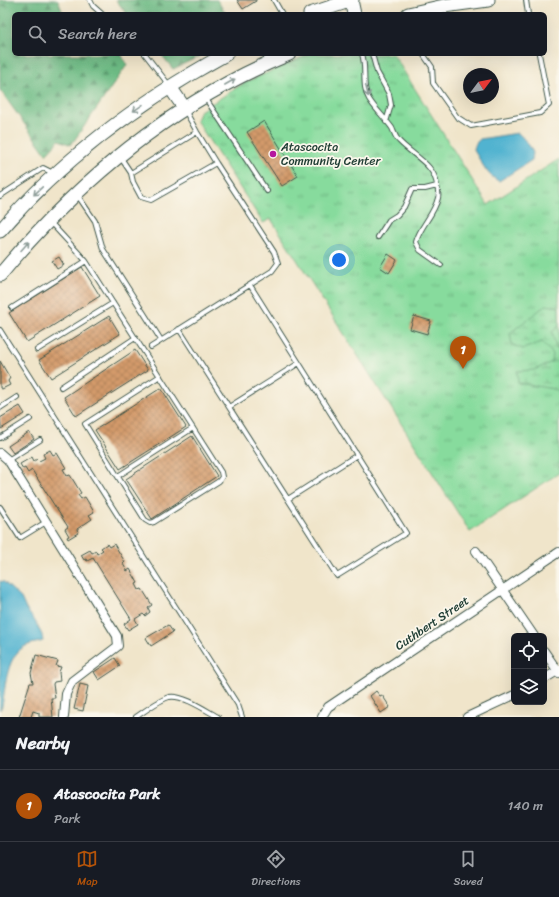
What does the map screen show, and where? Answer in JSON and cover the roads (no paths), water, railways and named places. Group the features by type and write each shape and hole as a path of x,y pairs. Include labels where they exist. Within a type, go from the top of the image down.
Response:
{"main road":[{"path":"316,12 351,0 354,12"},
{"path":"417,12 444,6 488,0"},
{"path":"0,231 14,215 56,174 95,139 170,87 223,56"},
{"path":"0,275 49,220 101,170 138,140 185,109 240,76 285,56"},
{"path":"170,87 185,109"}],"street":[{"path":"0,453 8,460 117,636 118,646 72,681 66,694 64,717"},
{"path":"476,551 532,633"},
{"name":"Cuthbert Street","path":"322,717 328,707 559,552"},
{"path":"547,656 558,672 547,678"},
{"path":"468,717 511,696"}],"lane":[{"path":"90,0 93,6 100,12"},
{"path":"274,0 281,12"},
{"path":"526,0 528,12"},
{"path":"147,56 170,87"},
{"path":"363,56 365,62 364,80 368,97 392,128 398,140 426,163 437,179 438,197 416,242 420,250 441,266"},
{"path":"373,56 377,72 389,94 391,105 386,122"},
{"path":"424,56 432,67 433,83 456,117 471,126 540,112 549,105 539,56"},
{"path":"365,62 374,60"},
{"path":"205,97 267,191"},
{"path":"151,347 272,271 278,263 274,252 196,132 185,109"},
{"path":"131,173 196,132"},
{"path":"120,156 131,173 132,182 141,197 151,200 216,163"},
{"path":"0,196 42,168 56,174"},
{"path":"378,237 389,220 397,215 404,207 412,189 425,189 437,186"},
{"path":"77,194 95,221 103,249 162,340"},
{"path":"49,220 86,261 160,376 221,472 222,477 219,481 154,522 150,523 145,520 85,424 160,376"},
{"path":"12,308 86,261"},
{"path":"179,329 337,576 406,533 250,285"},
{"path":"37,350 113,303"},
{"path":"0,330 238,705 242,717"},
{"path":"61,387 135,338"},
{"path":"229,407 299,363"},
{"path":"0,408 17,397"},
{"path":"0,438 30,419"},
{"path":"118,476 193,428"},
{"path":"8,460 40,440"},
{"path":"288,499 357,455"},
{"path":"0,507 20,538 46,522"},
{"path":"136,717 164,699 170,697 182,699 218,717"}],"water":[{"path":"518,133 527,142 532,151 532,160 499,181 488,173 475,152 474,149 476,143 480,139"},
{"path":"0,581 4,582 21,598 26,609 35,621 42,635 43,641 28,645 15,655 8,671 0,710"}],"place":[{"name":"Atascocita Community Center","path":"273,154"},
{"name":"Atascocita Park","path":"463,369"}]}
